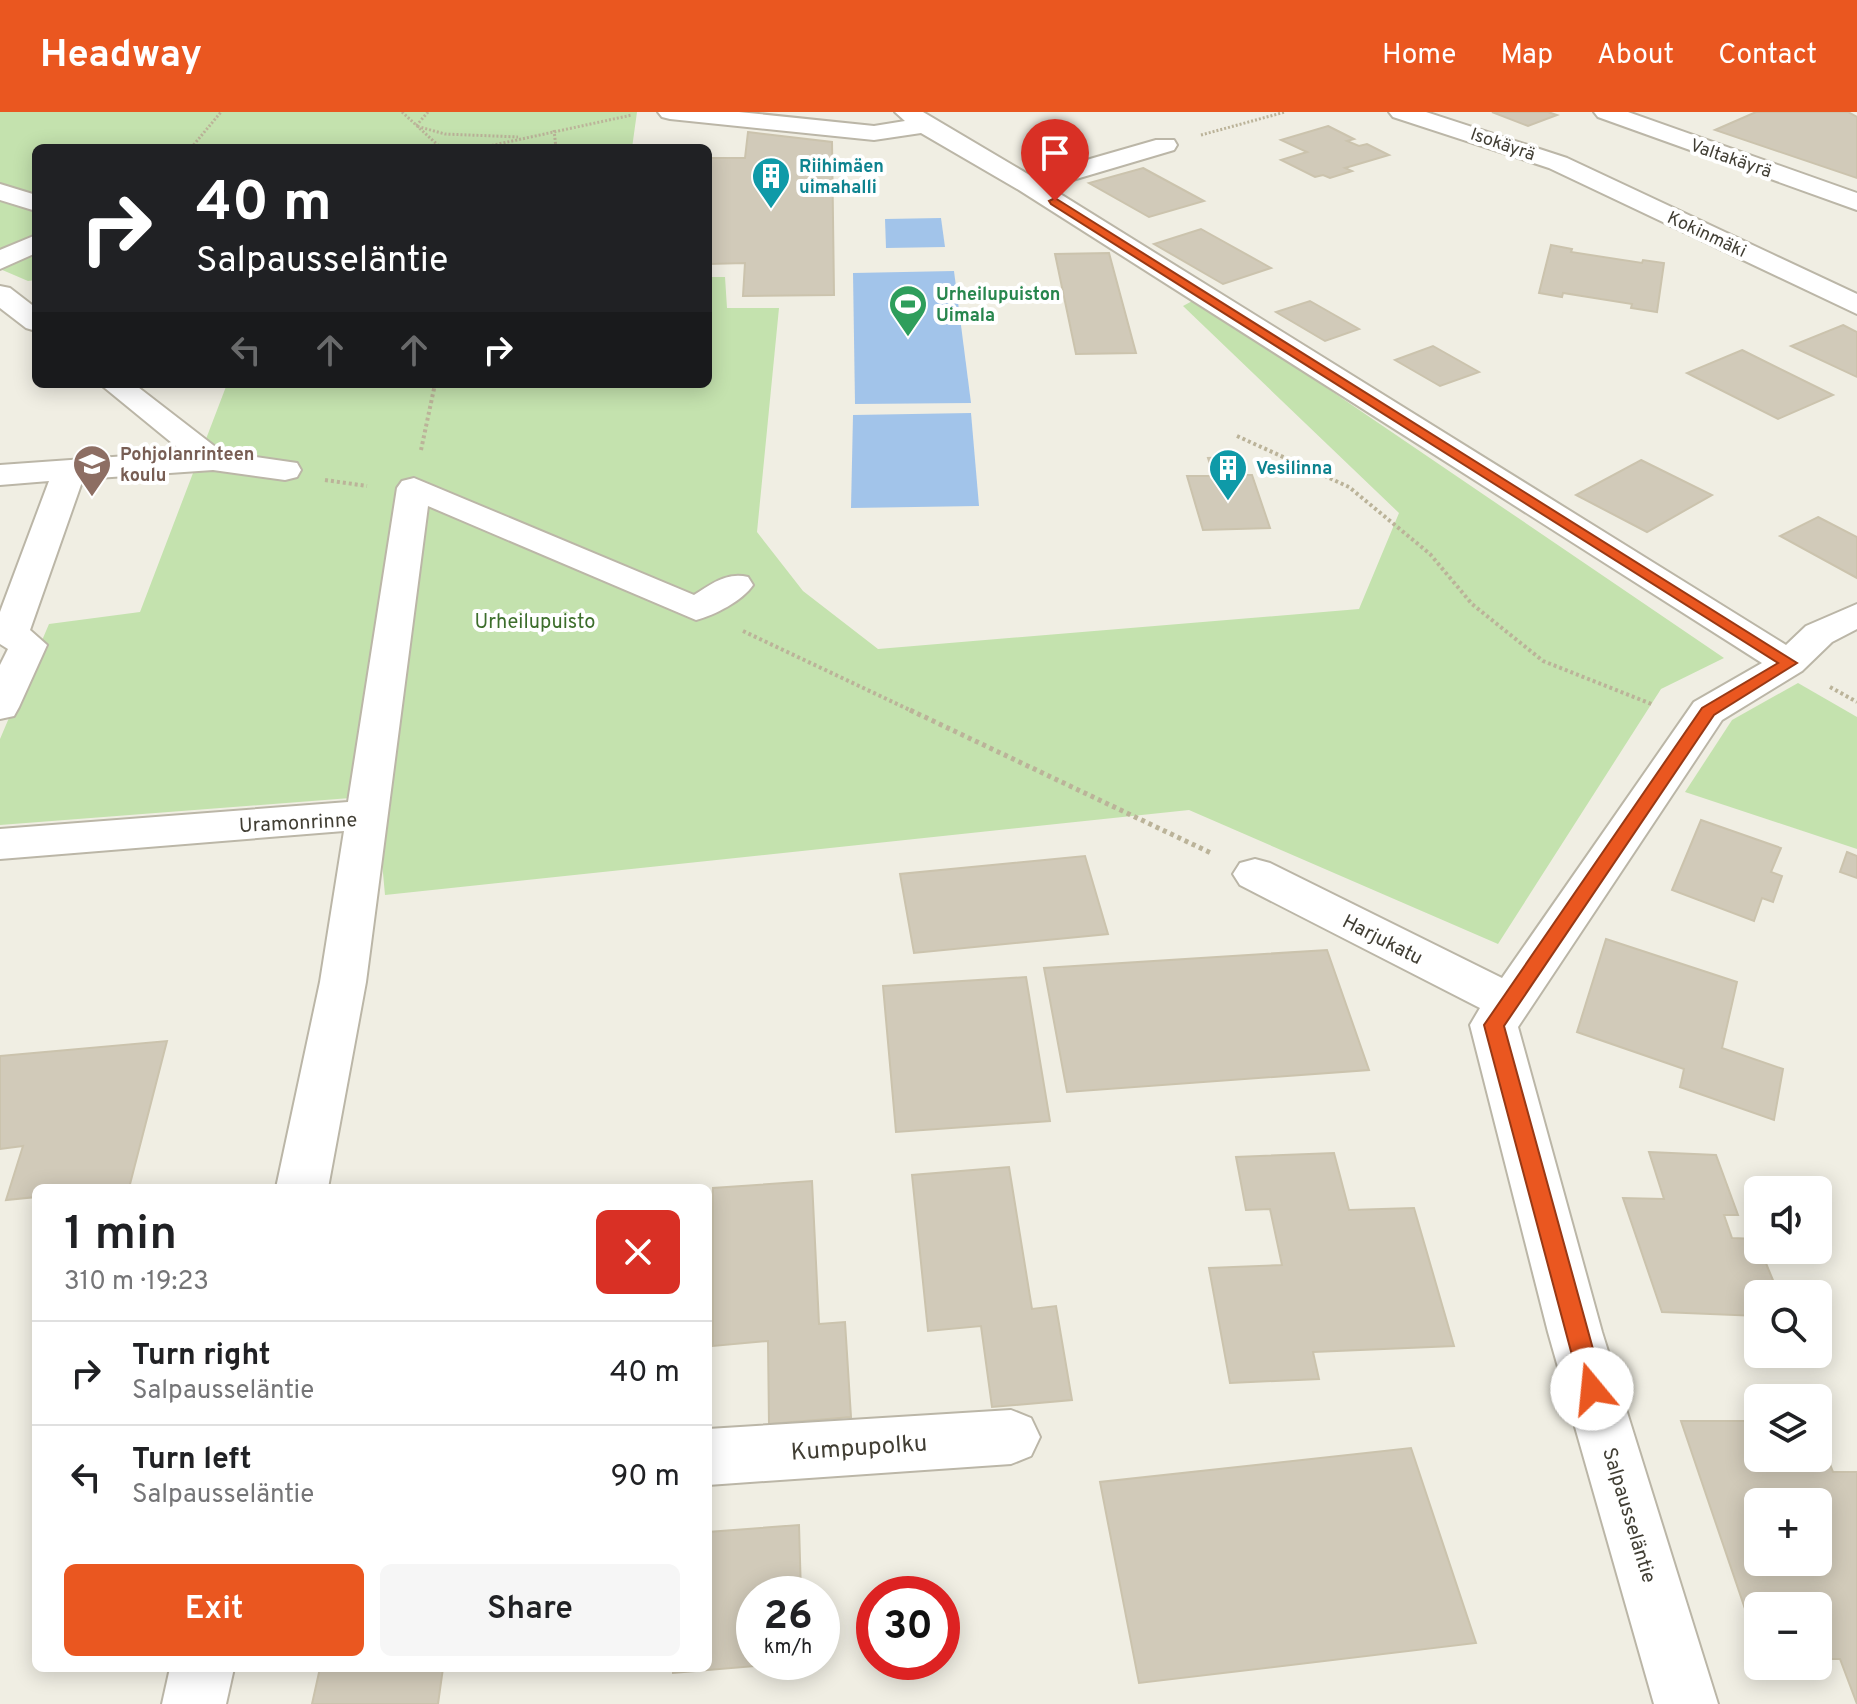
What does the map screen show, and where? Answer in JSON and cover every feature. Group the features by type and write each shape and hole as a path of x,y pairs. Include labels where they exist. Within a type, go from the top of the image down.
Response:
{"street":[{"path":"670,112 874,133 916,118 1028,185 1789,663 1819,634 1857,615"},
{"name":"Isokäyrä","path":"1401,112 1558,163"},
{"name":"Valtakäyrä","path":"1606,112 1857,202"},
{"path":"1608,141 1675,112"},
{"path":"1028,185 1165,145"},
{"path":"1558,163 1583,152"},
{"name":"Kokinmäki","path":"1558,163 1857,305"},
{"path":"0,192 32,202"},
{"path":"0,261 32,245"},
{"path":"0,294 32,319"},
{"path":"120,388 213,460"},
{"path":"0,475 213,460 285,470"},
{"path":"0,707 28,645 5,637 70,470"},
{"path":"365,815 414,488 696,609 735,585"},
{"name":"Salpausseläntie","path":"1686,1704 1575,1332 1494,1025 1708,711 1789,663"},
{"name":"Uramonrinne","path":"0,844 365,815 343,982 303,1184"},
{"name":"Harjukatu","path":"1255,874 1511,1003"},
{"name":"Kumpupolku","path":"712,1457 1011,1437"},
{"path":"194,1704 201,1672"}],"path":[{"path":"194,144 221,112"},
{"path":"402,112 436,144"},
{"path":"416,126 428,112"},
{"path":"497,144 644,112"},
{"path":"1165,145 1285,112"},
{"path":"416,126 445,134 527,137"},
{"path":"554,130 556,144"},
{"path":"1237,436 1349,487 1430,554 1472,604 1543,661 1700,724"},
{"path":"696,609 1255,874"}],"green space":[{"path":"0,112 637,112 633,144 32,144 32,280 0,269"},
{"name":"Urheilupuisto","path":"712,277 725,277 727,308 779,308 757,532 803,591 878,649 1359,609 1399,513 1183,306 1196,299 1724,658 1661,689 1498,944 1189,810 385,895 376,796 0,825 0,739 49,624 140,612 225,388 712,388"},
{"path":"1798,683 1857,717 1857,849 1685,792 1732,720"}],"water":[{"path":"941,218 945,247 886,248 885,219"},
{"name":"Urheilupuiston Uimala","path":"954,271 971,403 855,404 853,273"},
{"path":"971,413 979,506 851,508 853,415"}],"building":[{"path":"1492,112 1548,112 1557,115 1528,126"},
{"path":"1756,112 1848,112 1857,117 1857,178 1715,130"},
{"path":"1328,126 1354,139 1347,141 1359,146 1367,144 1389,155 1345,168 1352,171 1330,178 1323,175 1315,177 1281,160 1307,152 1281,140"},
{"name":"Riihimäen uimahalli","path":"748,132 832,142 834,295 743,296 745,263 712,264 712,158 745,158"},
{"path":"1143,168 1204,201 1149,217 1089,183"},
{"path":"1201,229 1271,268 1223,284 1154,244"},
{"path":"1551,245 1572,249 1571,252 1642,263 1643,260 1664,263 1657,312 1631,308 1632,304 1563,293 1562,297 1539,293"},
{"path":"1109,253 1136,353 1076,354 1055,254"},
{"path":"1310,301 1359,329 1325,341 1276,312"},
{"path":"1843,325 1857,332 1857,377 1791,346"},
{"path":"1433,346 1479,372 1440,386 1395,360"},
{"path":"1742,350 1833,395 1778,419 1687,373"},
{"name":"Vesilinna","path":"1235,457 1241,475 1252,475 1270,528 1203,530 1187,476 1214,476 1208,458"},
{"path":"1641,460 1712,495 1647,532 1576,495"},
{"path":"1818,517 1857,537 1857,578 1780,536"},
{"path":"1701,820 1781,848 1771,872 1782,876 1773,902 1762,898 1754,921 1672,890"},
{"path":"1847,852 1857,856 1857,878 1840,872"},
{"path":"1085,856 1108,934 914,953 900,874"},
{"path":"1606,939 1737,982 1722,1048 1783,1069 1774,1120 1680,1087 1684,1069 1577,1032"},
{"path":"1327,950 1369,1070 1067,1092 1044,968"},
{"path":"1026,977 1050,1121 896,1132 883,986"},
{"path":"167,1041 130,1184 32,1184 32,1197 6,1200 23,1146 0,1149 0,1056"},
{"path":"1649,1152 1716,1155 1738,1215 1724,1215 1732,1238 1744,1238 1744,1264 1766,1264 1773,1280 1744,1280 1744,1315 1662,1312 1623,1198 1664,1199"},
{"path":"1334,1153 1349,1210 1414,1208 1454,1346 1313,1352 1319,1379 1230,1383 1209,1268 1282,1265 1270,1209 1246,1210 1236,1157"},
{"path":"1009,1167 1032,1309 1056,1306 1072,1400 992,1407 981,1326 928,1331 912,1175"},
{"path":"812,1181 819,1324 845,1322 851,1417 769,1424 768,1341 713,1346 713,1188"},
{"path":"1681,1421 1744,1421 1744,1472 1832,1472 1832,1470 1857,1472 1857,1704 1840,1659 1832,1659 1832,1592 1744,1592 1744,1606"},
{"path":"1411,1448 1476,1643 1139,1683 1100,1482"},
{"path":"799,1525 800,1576 736,1576 736,1668 712,1670 712,1532"},
{"path":"319,1672 442,1672 438,1704 312,1704"}],"place":[{"name":"Riihimäen uimahalli","path":"771,210"},
{"name":"Urheilupuiston Uimala","path":"908,338"},
{"name":"Pohjolanrinteen koulu","path":"92,498"},
{"name":"Vesilinna","path":"1228,502"}],"route":[{"path":"1055,201 1789,663 1708,711 1494,1025 1592,1389"}]}
